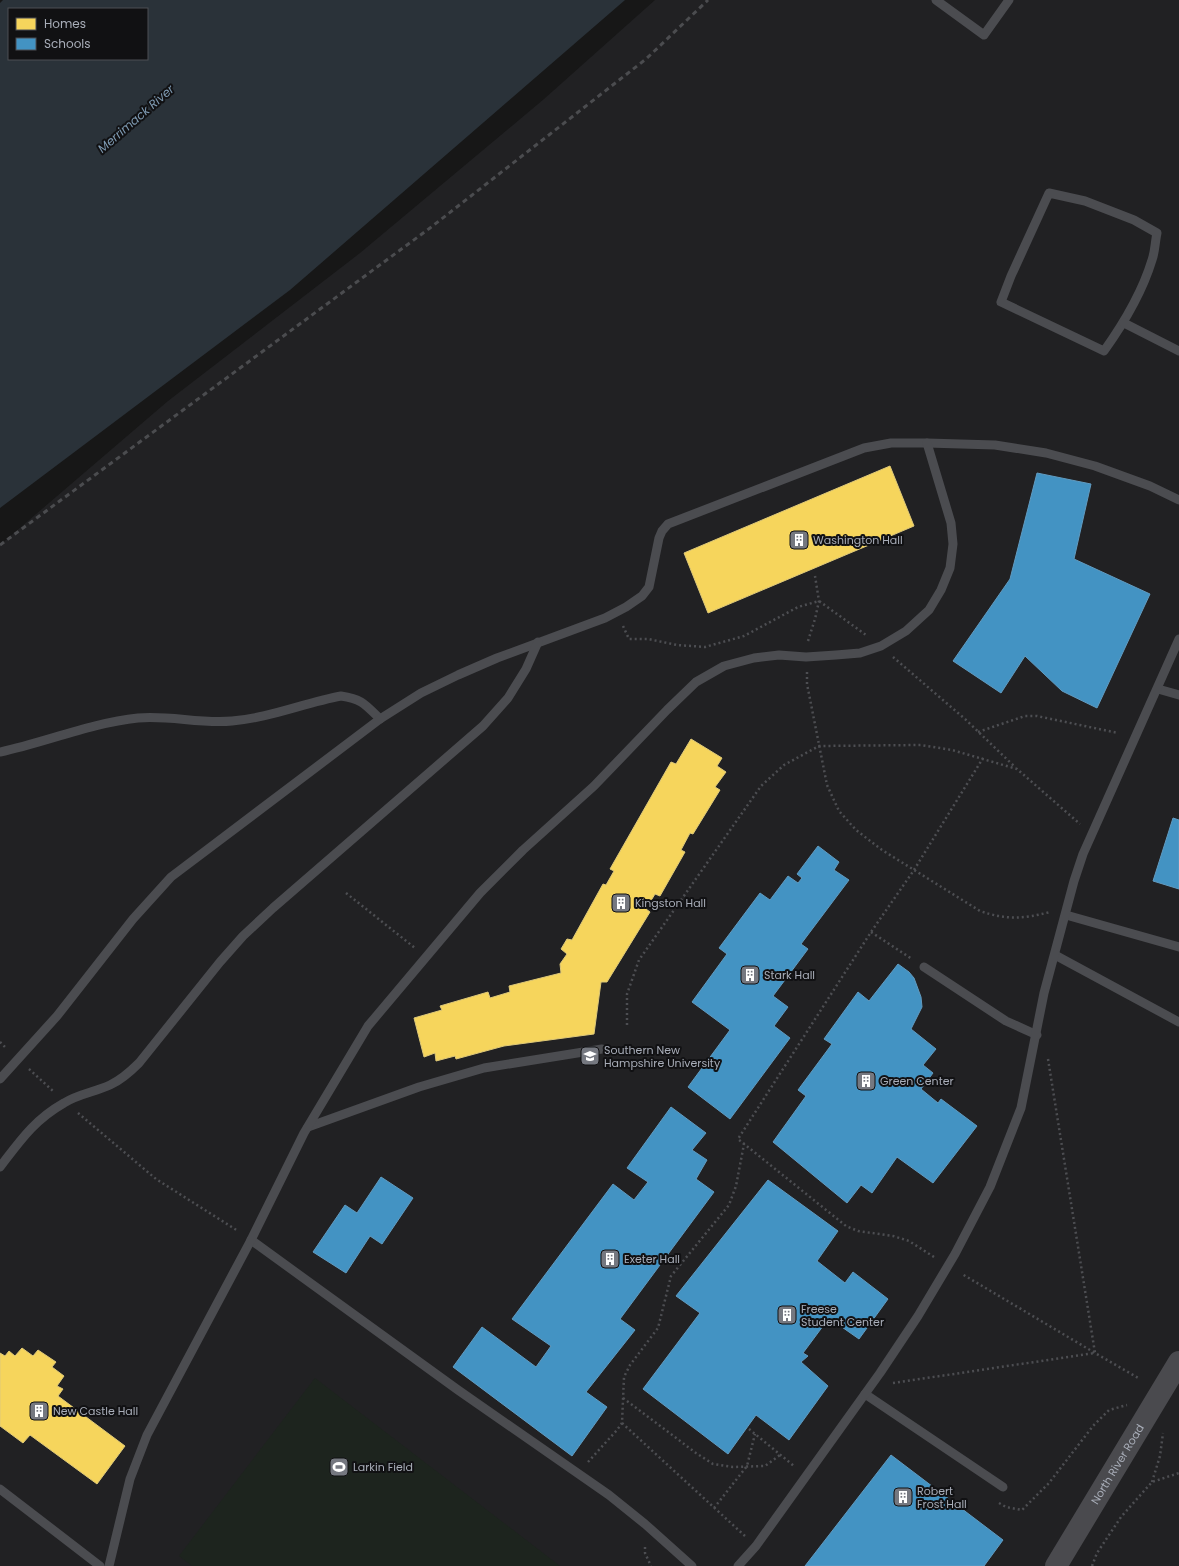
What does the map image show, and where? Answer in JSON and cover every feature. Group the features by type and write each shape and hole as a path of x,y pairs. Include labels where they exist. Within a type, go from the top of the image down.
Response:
{"street":[{"name":"North River Road","path":"1056,1566 1179,1362"}],"lane":[{"path":"936,0 984,35 1009,0"},
{"path":"1048,193 1085,200 1134,220 1157,233 1153,259 1143,284 1124,323 1104,351 1001,302 1048,193"},
{"path":"1124,323 1179,351"},
{"path":"0,1079 57,1016 133,919 171,877 380,719 421,693 458,675 538,642 605,618 626,607 642,596 649,587 659,538 662,531 668,524 864,448 891,443 995,445 1046,453 1095,466 1150,486 1179,500"},
{"path":"109,1566 130,1479 147,1434 252,1240 308,1127 368,1026 480,893 523,850 594,786 696,682 724,666 754,658 779,655 806,657 860,653 882,646 906,631 929,610 942,590 950,568 953,544 951,523 926,443"},
{"path":"738,1566 756,1546 807,1476 898,1346 936,1287 990,1187 1020,1108 1037,1035 1044,993 1074,881 1091,834 1158,689 1179,639"},
{"path":"0,1167 32,1127 49,1112 65,1102 110,1085 126,1076 139,1063 242,936 484,726 508,698 526,669 538,642"},
{"path":"1158,689 1179,695"},
{"path":"0,752 115,722 139,718 160,718 204,722 232,721 260,717 341,696 354,698 364,703 380,719"},
{"path":"1066,914 1179,947"},
{"path":"1055,955 1179,1022"},
{"path":"924,967 1006,1021 1037,1035"},
{"path":"308,1127 419,1087 484,1068 602,1049"},
{"path":"252,1240 458,1390 609,1495 645,1524 692,1566"},
{"path":"865,1394 1003,1488"},
{"path":"0,1489 100,1566"}],"path":[{"path":"815,576 819,601 809,636 806,657 807,684 827,785 839,811 856,830 882,850 980,911 997,917 1015,918 1050,912 1066,914"},
{"path":"618,611 629,639 648,639 677,645 705,647 744,636 798,607 819,601"},
{"path":"819,601 882,646 965,719 1017,769 1091,834"},
{"path":"978,732 1025,716 1037,716 1067,721 1118,733"},
{"path":"627,1025 627,994 639,960 761,786 784,765 819,746 921,745 952,750 1017,769"},
{"path":"934,1257 909,1241 893,1236 858,1231 846,1226 738,1139 871,932 914,870 983,758"},
{"path":"346,893 426,956"},
{"path":"871,932 924,967"},
{"path":"1048,1057 1095,1353"},
{"path":"30,1070 65,1102 156,1179 252,1240"},
{"path":"578,1473 622,1423 624,1377 658,1328 672,1276 729,1204 736,1186 744,1143"},
{"path":"960,1272 1140,1379"},
{"path":"889,1383 1095,1353"},
{"path":"623,1398 713,1464 756,1468 766,1466 780,1454"},
{"path":"993,1499 1006,1508 1022,1510 1049,1483 1092,1426 1109,1410 1129,1404"},
{"path":"622,1423 756,1546"},
{"path":"749,1429 807,1476"},
{"path":"1092,1566 1097,1553 1121,1517 1152,1482 1160,1456 1164,1429"},
{"path":"714,1508 747,1466 755,1434"},
{"path":"1152,1482 1179,1473"}],"shaded area":[{"name":"Southern New Hampshire University","path":"655,0 1179,0 1179,1566 0,1566 0,545 168,401 360,253 544,99"},
{"name":"Larkin Field","path":"315,1378 560,1566 192,1566 179,1556"}],"water":[{"name":"Merrimack River","path":"3,0 625,0 290,290 0,508 0,3"}],"building: Homes":[{"name":"Washington Hall","path":"890,466 914,526 708,613 684,553"},
{"name":"Kingston Hall","path":"691,739 722,758 717,766 726,772 715,787 720,790 693,834 690,833 681,850 685,852 660,896 655,894 646,909 650,912 607,982 601,982 594,1034 504,1046 456,1059 455,1056 436,1061 435,1053 424,1057 414,1018 442,1010 440,1006 488,992 490,998 510,992 509,986 561,973 560,964 567,954 561,949 567,939 572,940 603,884 606,885 614,871 610,869 671,762 676,764"},
{"name":"New Castle Hall","path":"22,1348 33,1356 38,1350 56,1362 52,1367 64,1376 57,1386 63,1389 58,1396 125,1446 97,1484 30,1435 23,1443 0,1426 0,1353 5,1356 9,1351 15,1356"}],"building: Schools":[{"path":"1037,473 1091,484 1074,559 1150,594 1097,708 1062,691 1025,656 1001,693 953,661 1010,579"},
{"path":"1173,818 1179,820 1179,889 1153,881"},
{"name":"Stark Hall","path":"818,846 839,862 834,870 849,880 801,944 808,949 773,996 788,1007 774,1026 790,1038 730,1119 688,1087 730,1030 692,1002 727,954 719,948 760,893 770,900 788,876 798,883 802,878 797,874"},
{"name":"Green Center","path":"898,964 909,972 914,978 921,997 922,1007 911,1029 936,1049 923,1065 933,1073 921,1089 938,1103 941,1099 977,1126 933,1183 897,1157 872,1193 861,1185 847,1203 773,1142 806,1096 798,1090 832,1044 824,1039 858,992 869,1001"},
{"name":"Exeter Hall","path":"671,1107 706,1133 692,1150 707,1160 696,1179 714,1192 620,1319 635,1330 586,1392 607,1407 572,1456 453,1367 482,1327 536,1367 551,1346 512,1319 613,1184 634,1200 648,1182 627,1168"},
{"path":"381,1177 413,1198 382,1244 370,1236 346,1273 313,1252 345,1205 357,1213"},
{"name":"Freese Student Center","path":"768,1180 838,1231 817,1261 845,1283 853,1272 888,1299 859,1339 829,1318 803,1353 808,1356 801,1362 828,1386 789,1440 756,1415 728,1454 643,1389 700,1313 676,1296"},
{"name":"Robert Frost Hall","path":"891,1455 1003,1540 984,1566 805,1566"}],"railway":[{"path":"0,545 430,228 646,59 708,0"}],"place":[{"name":"Washington Hall","path":"799,540"},
{"name":"Kingston Hall","path":"621,903"},
{"name":"Stark Hall","path":"750,975"},
{"name":"Southern New Hampshire University","path":"590,1056"},
{"name":"Green Center","path":"866,1081"},
{"name":"Exeter Hall","path":"610,1259"},
{"name":"Freese Student Center","path":"787,1315"},
{"name":"New Castle Hall","path":"39,1411"},
{"name":"Larkin Field","path":"339,1467"},
{"name":"Robert Frost Hall","path":"903,1497"}]}
